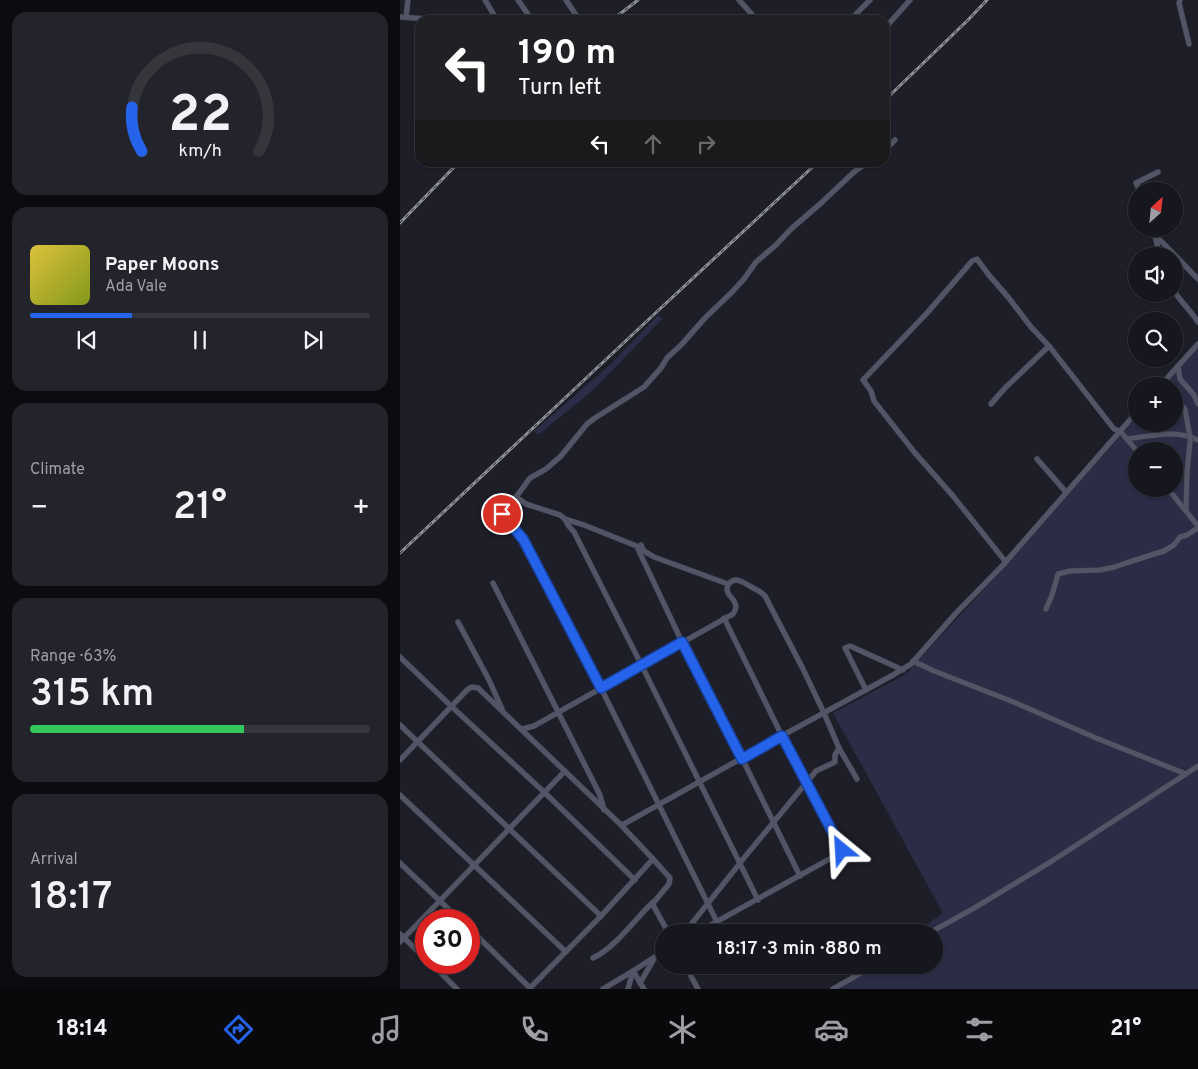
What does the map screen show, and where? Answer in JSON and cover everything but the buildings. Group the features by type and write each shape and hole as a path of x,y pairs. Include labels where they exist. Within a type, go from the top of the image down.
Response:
{"street":[{"path":"406,17 408,0"},
{"path":"485,0 495,15"},
{"path":"518,0 528,15"},
{"path":"566,0 576,15"},
{"path":"739,0 752,15"},
{"path":"855,15 870,0"},
{"path":"890,22 910,0"},
{"path":"1180,0 1189,44"},
{"path":"400,17 415,18"},
{"path":"890,145 895,140"},
{"path":"728,584 654,557 644,551 641,545 639,547 565,519 560,515 526,504 516,497 530,478 546,470 561,456 587,424 644,387 661,368 667,358 744,279 756,262 790,229 861,167"},
{"path":"1138,182 1158,172"},
{"path":"1160,238 1198,279"},
{"path":"1006,561 874,400 871,391 863,380 927,313 972,261 977,259 1114,429 1120,431 1129,442"},
{"path":"1182,302 1192,312 1198,322"},
{"path":"1183,360 1198,344"},
{"path":"991,404 1049,346"},
{"path":"1168,377 1177,367"},
{"path":"1178,367 1180,379 1194,395 1198,404"},
{"path":"1183,407 1185,409 1190,440 1186,511"},
{"path":"620,824 624,824 660,805 903,670 1006,561 1128,422"},
{"path":"1126,439 1171,434 1198,440"},
{"path":"1037,459 1066,492"},
{"path":"1046,609 1058,574 1114,567 1164,551 1174,545 1180,537 1187,535 1198,527 1175,497"},
{"path":"498,508 523,539 601,688 717,922"},
{"path":"565,519 574,532 642,666 758,900"},
{"path":"639,547 638,551 682,642 800,876"},
{"path":"728,584 736,580 743,582 762,592 765,596 800,663 839,748 857,779"},
{"path":"493,583 600,795 605,810"},
{"path":"522,729 534,726 733,614 736,608 735,602 728,592 728,584"},
{"path":"713,924 842,852 724,618"},
{"path":"458,622 489,680 503,712"},
{"path":"866,690 845,648 850,646 903,670"},
{"path":"400,656 635,880"},
{"path":"913,661 1186,774"},
{"path":"400,760 468,689 472,687 478,688 620,824 670,878 669,884 603,954 593,958"},
{"path":"400,725 601,916"},
{"path":"692,924 816,772 835,762 835,755 839,748"},
{"path":"943,925 1052,860 1198,766"},
{"path":"415,950 401,938 440,901 565,771"},
{"path":"400,794 566,952"},
{"path":"480,939 530,988 601,916 653,859"},
{"path":"400,863 448,909"},
{"path":"654,902 654,908 663,924"},
{"path":"603,989 655,958"},
{"path":"640,983 655,959"},
{"path":"633,971 644,989"},
{"path":"628,989 633,971"},
{"path":"442,974 457,989"},
{"path":"690,974 698,989"},
{"path":"832,989 859,974"}],"shaded area":[{"path":"657,316 663,318 592,391 538,435 534,431 613,362"},
{"path":"1198,346 1198,989 841,989 861,974 943,974 943,924 928,924 943,913 833,713 906,674 1128,427 1128,432 1183,432 1183,377 1170,377 1179,367 1183,367 1183,363"}],"railway":[{"path":"618,15 638,0"},
{"path":"890,95 987,0"},
{"path":"400,223 454,167"},
{"path":"400,553 813,167"}],"route":[{"path":"502,514 523,539 601,688 682,642 742,759 782,736 842,850"}]}
